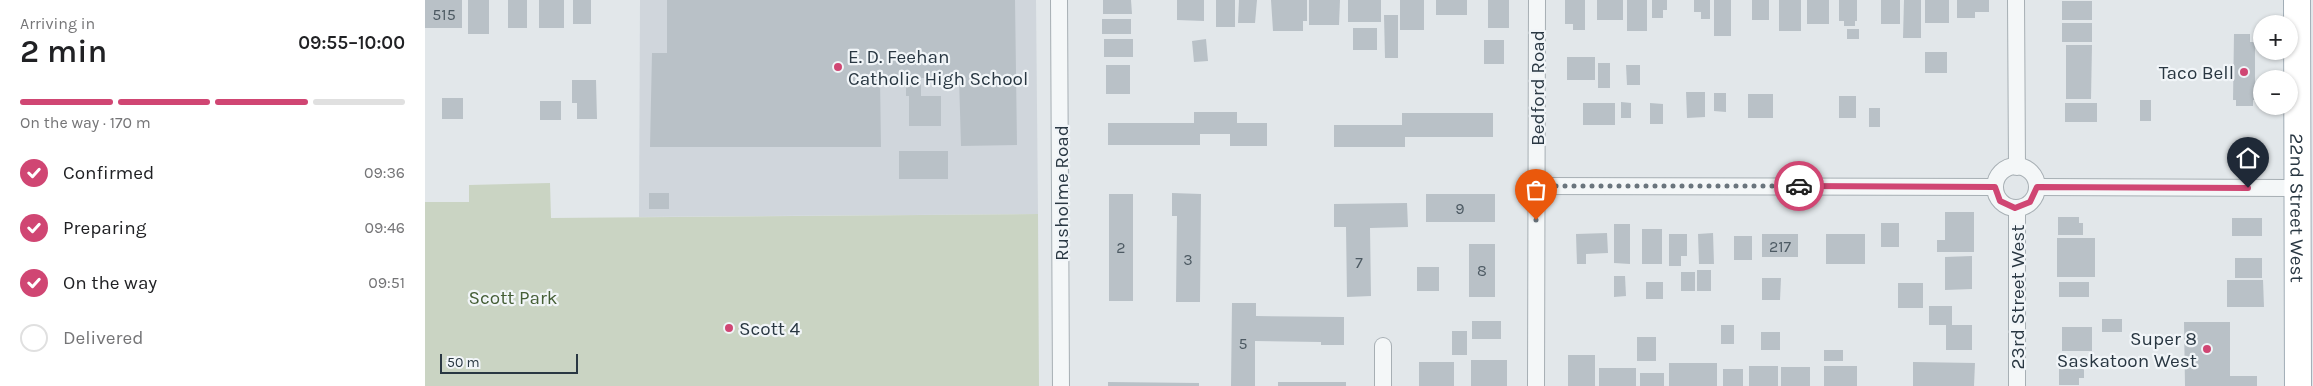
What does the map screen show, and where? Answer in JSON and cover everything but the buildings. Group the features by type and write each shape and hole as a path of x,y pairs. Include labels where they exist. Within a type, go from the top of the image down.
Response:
{"main road":[{"name":"22nd Street West","path":"2297,0 2298,386"}],"street":[{"name":"Rusholme Road","path":"1059,0 1061,386"},
{"name":"Bedford Road","path":"1536,386 1537,0"},
{"path":"2016,0 2017,167"},
{"path":"1536,186 1995,187 2002,173 2009,168 2017,167 2030,172 2037,187 2297,188"},
{"name":"23rd Street West","path":"1995,187 1997,196 2002,203 2017,208 2030,202 2037,187"},
{"name":"23rd Street West","path":"2017,208 2017,386"},
{"path":"1383,346 1383,386"}],"shaded area":[{"name":"E. D. Feehan Catholic High School","path":"640,0 1036,0 1038,214 639,217"}],"green space":[{"name":"Scott Park","path":"550,183 551,218 1038,214 1039,386 425,386 425,202 469,202 469,185"}],"way so far":[{"path":"1536,220 1536,186 1799,186"}],"place":[{"name":"E. D. Feehan Catholic High School","path":"838,67"},
{"name":"Taco Bell","path":"2244,72"},
{"name":"Scott 4","path":"729,328"},
{"name":"Super 8 Saskatoon West","path":"2207,349"}],"route":[{"path":"1799,186 1995,187 2000,201 2011,208 2026,206 2034,198 2037,187 2248,188"}]}
